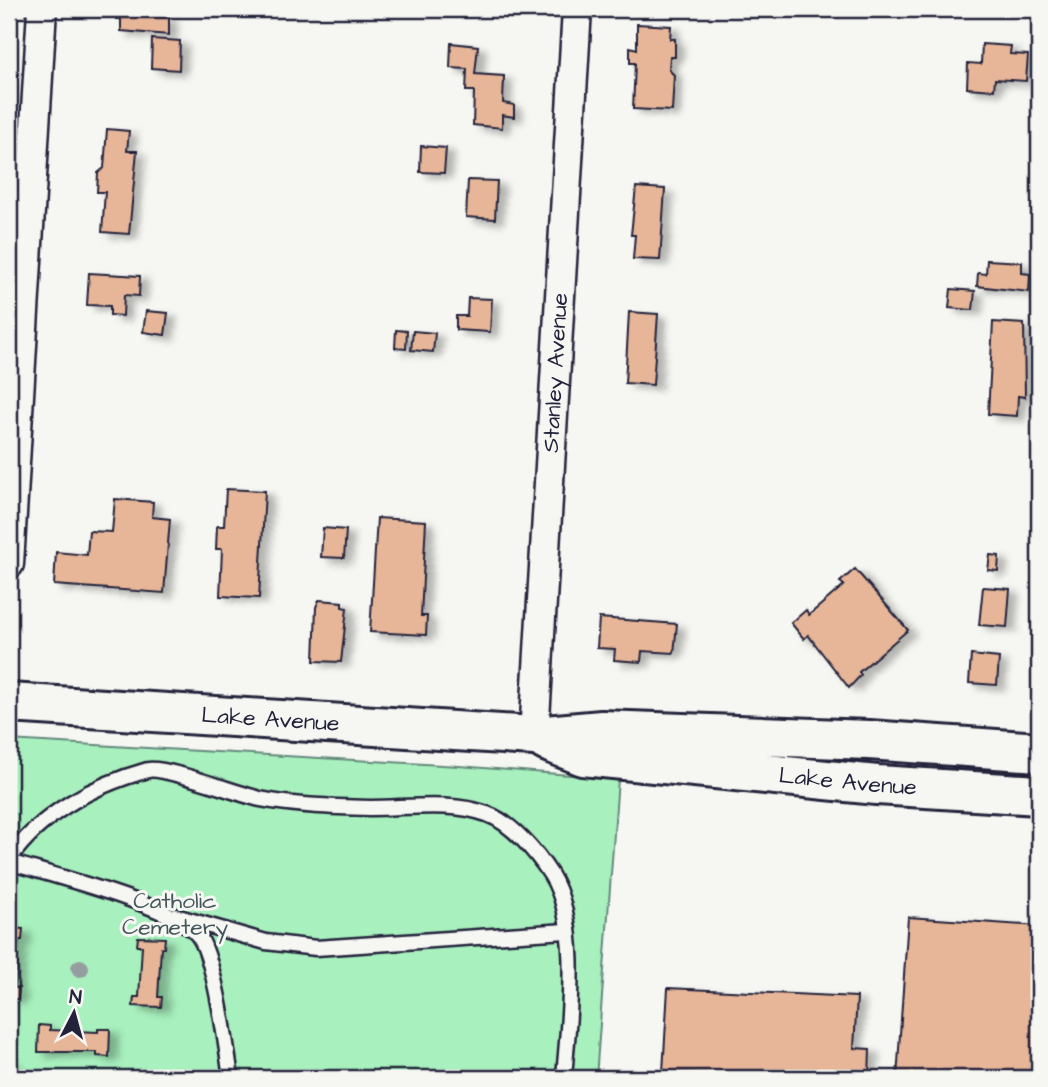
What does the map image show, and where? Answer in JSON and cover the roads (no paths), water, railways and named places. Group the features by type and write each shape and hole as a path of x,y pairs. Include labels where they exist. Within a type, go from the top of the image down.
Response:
{"main road":[{"name":"Lake Avenue","path":"9,703 534,736 602,730 869,740 1039,752"},
{"name":"Lake Avenue","path":"534,736 583,756 877,785 1039,794"}],"street":[{"path":"9,564 42,9"},
{"name":"Stanley Avenue","path":"534,736 577,9"}],"lane":[{"path":"564,1078 572,954 566,930 552,877 523,841 507,826 486,814 454,809 370,808 271,800 151,769 79,797 45,818 9,860 175,916 266,942 316,947 566,930"},
{"path":"175,916 198,935 211,971 231,1078"}],"park label":[{"name":"Catholic Cemetery","path":"175,914"}]}
